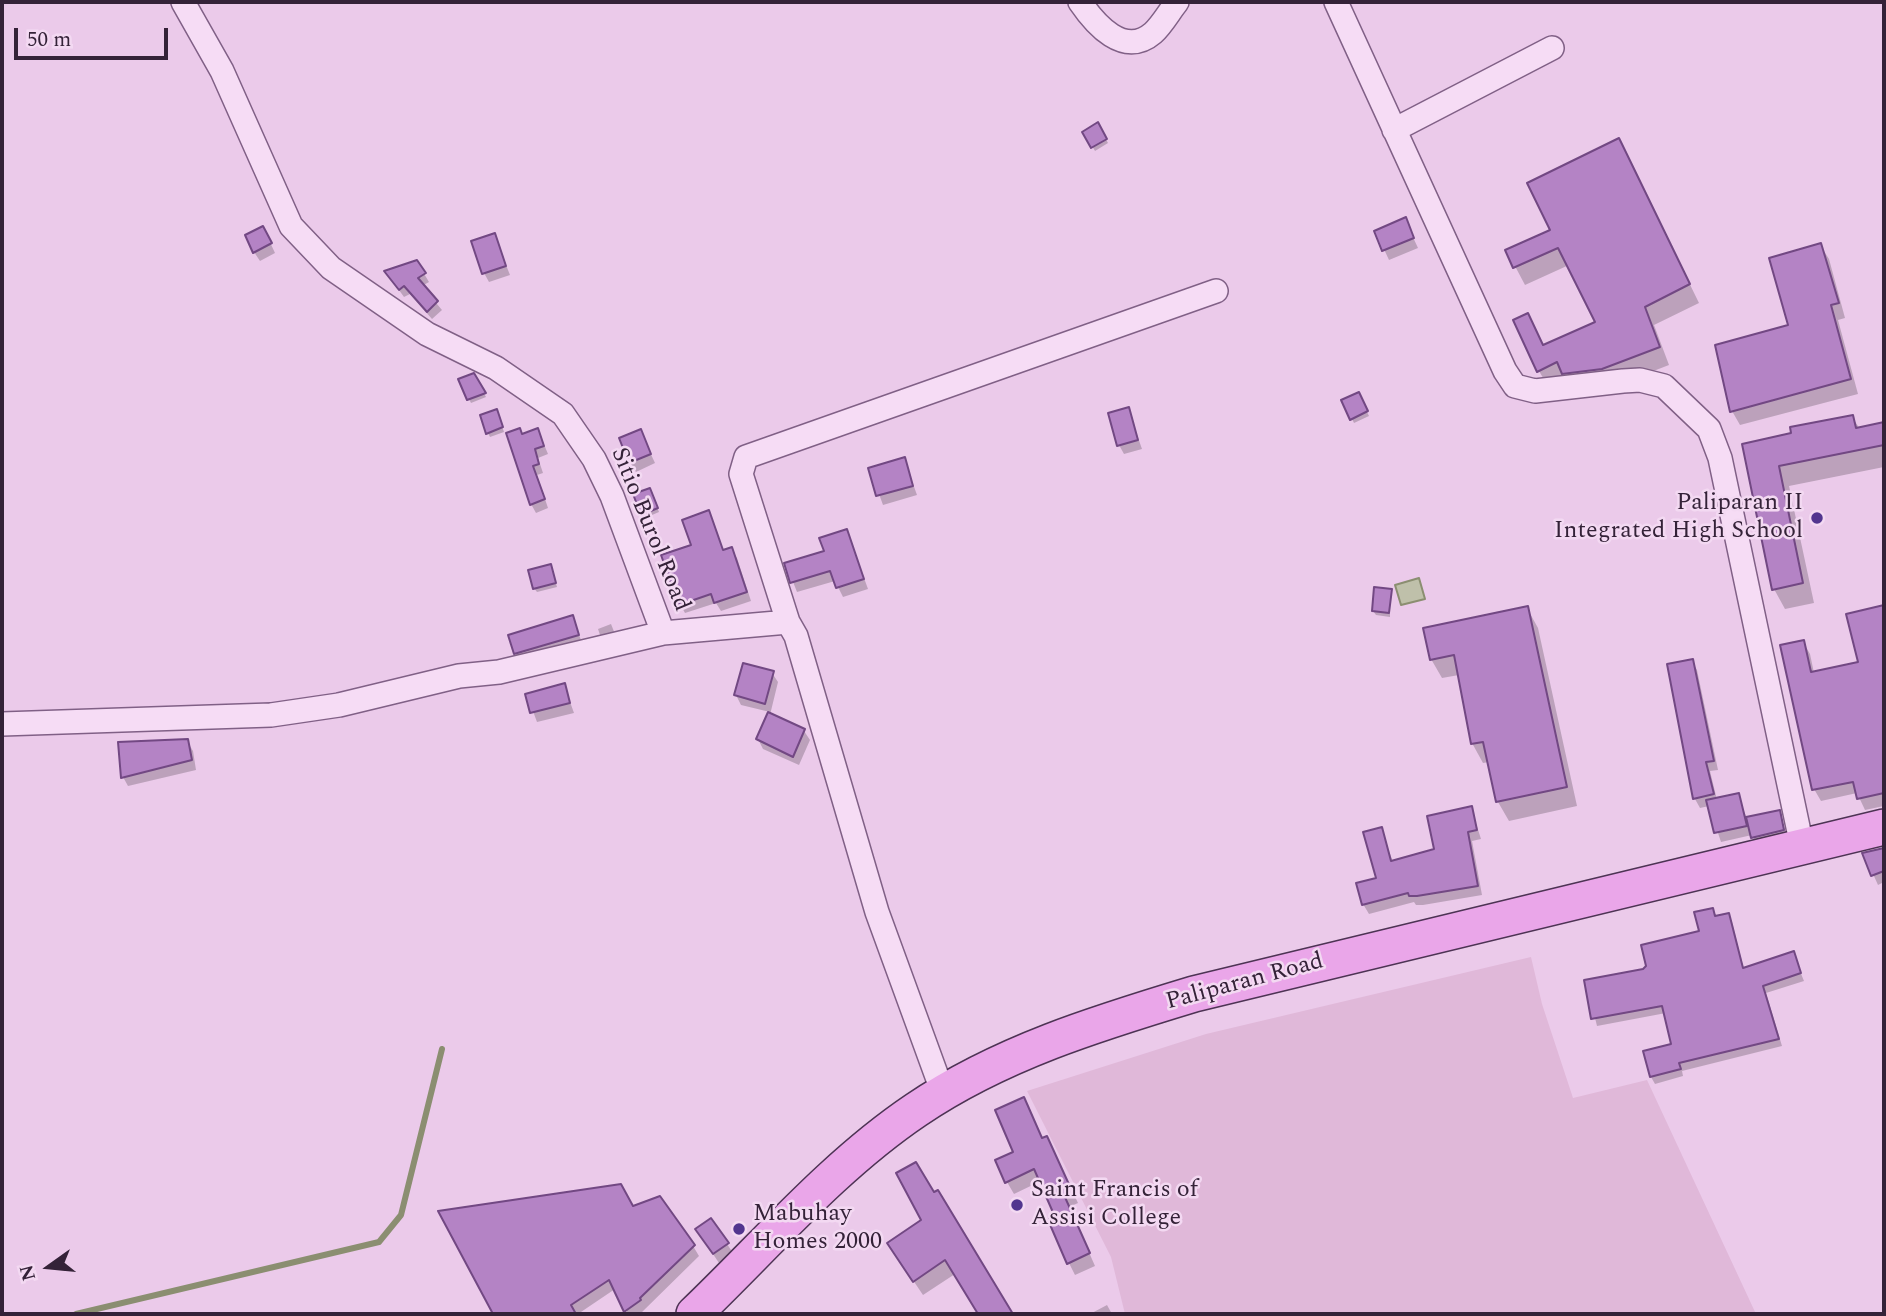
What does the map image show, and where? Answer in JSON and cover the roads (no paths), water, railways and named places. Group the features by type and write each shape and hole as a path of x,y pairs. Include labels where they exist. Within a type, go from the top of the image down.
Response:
{"main road":[{"name":"Paliparan Road","path":"696,1313 858,1154 913,1112 1001,1062 1088,1026 1194,994 1884,827"}],"street":[{"name":"Sitio Burol Road","path":"183,2 232,91 291,226 331,268 427,334 496,368 563,414 594,459 612,496 663,633 788,622"},
{"path":"1080,2 1106,32 1124,42 1136,42 1152,34 1177,2"},
{"path":"1336,2 1504,371 1515,386 1535,391 1640,380 1664,386 1709,429 1720,458 1802,846"},
{"path":"1394,130 1552,48"},
{"path":"943,1093 877,912 796,636 788,622 741,474 746,457 1216,291"},
{"path":"2,724 271,715 339,705 459,676 499,671 663,633"}],"waterway":[{"path":"76,1314 379,1242 401,1215 442,1049"}],"place":[{"name":"Paliparan II Integrated High School","path":"1817,518"},
{"name":"Saint Francis of Assisi College","path":"1017,1205"},
{"name":"Mabuhay Homes 2000","path":"739,1229"}]}
